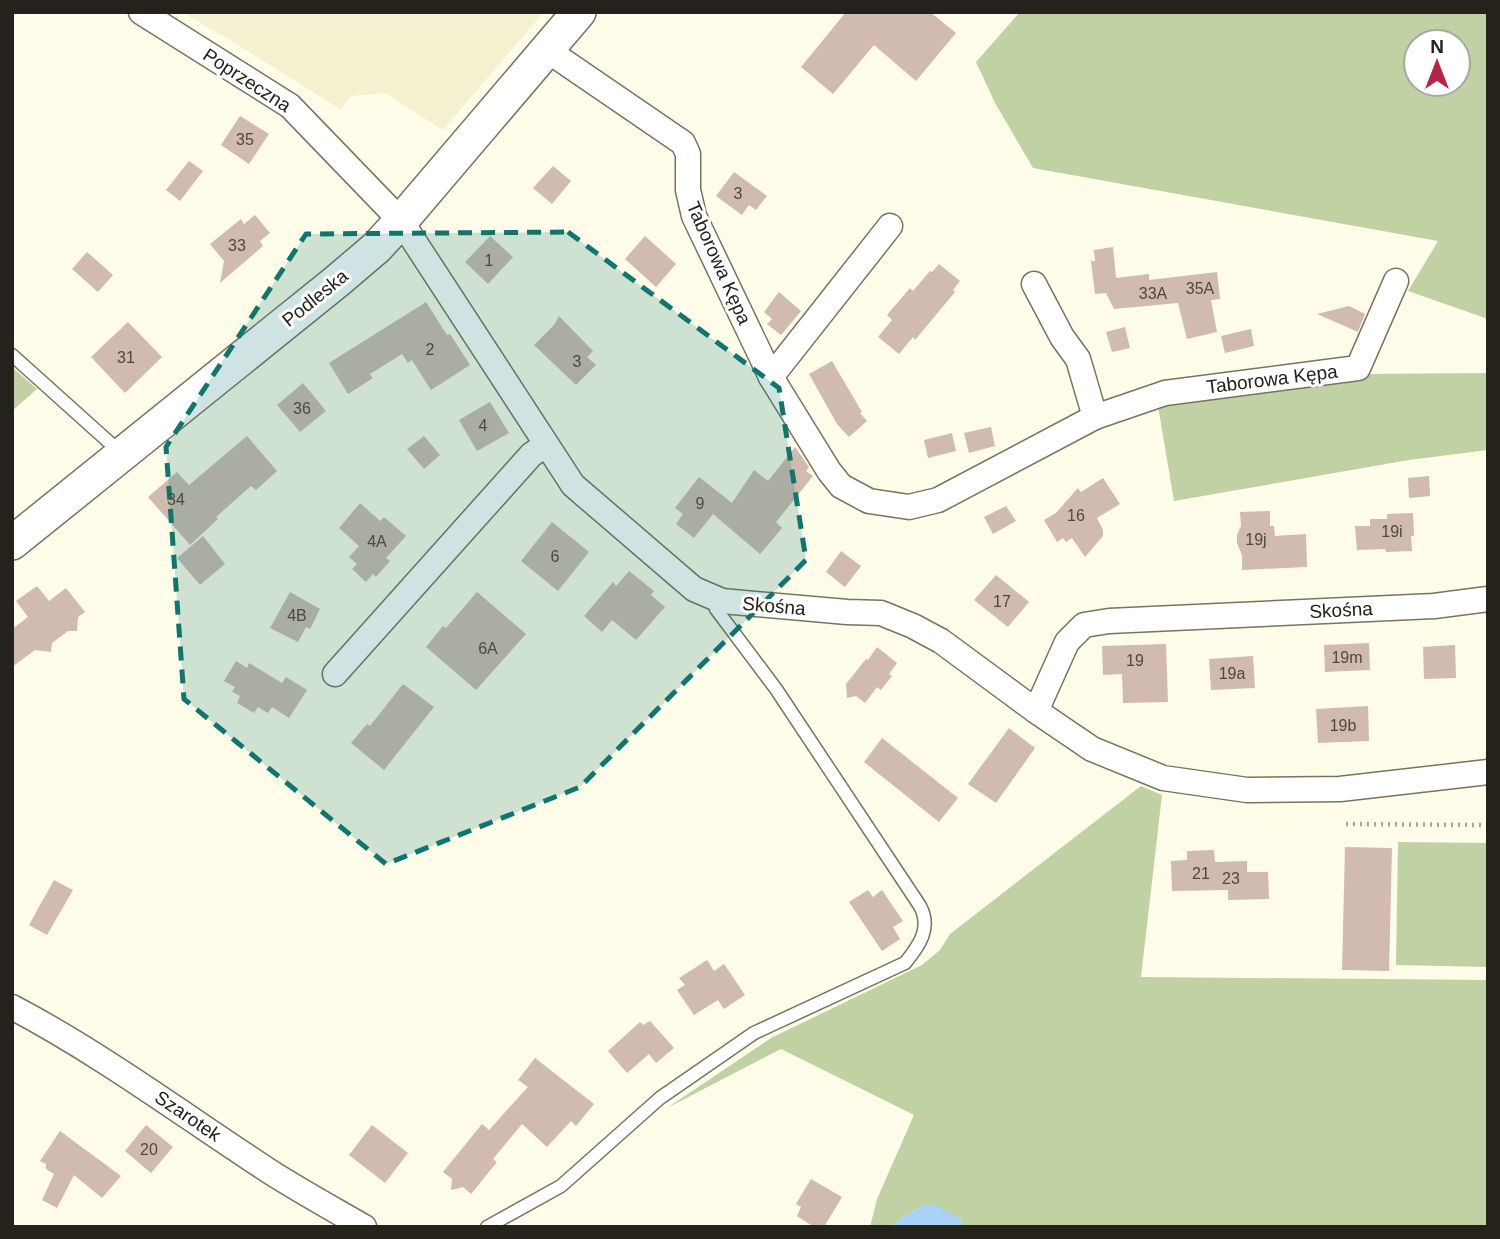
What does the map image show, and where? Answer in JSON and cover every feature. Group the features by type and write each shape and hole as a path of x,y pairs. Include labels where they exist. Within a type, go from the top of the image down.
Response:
{"street":[{"name":"Poprzeczna","path":"141,12 290,106 401,221"},
{"name":"Podleska","path":"12,543 376,247 579,12"},
{"name":"Taborowa Kępa","path":"547,50 683,144 688,154 688,190 694,216 771,377 829,471 841,486 869,501 909,507 938,500 1095,417 1165,393 1358,368 1396,281"},
{"name":"Skośna","path":"401,221 573,485 694,589 722,601 881,613 941,641 1092,749 1163,778 1247,789 1340,789 1488,772"},
{"path":"771,377 890,226"},
{"path":"1034,284 1062,337 1078,359 1095,417"},
{"path":"335,674 531,454 545,445"},
{"name":"Skośna","path":"1036,711 1068,642 1084,625 1109,621 1434,606 1488,599"},
{"name":"Szarotek","path":"12,1007 58,1031 274,1174 364,1227"}],"lane":[{"path":"12,355 123,455"},
{"path":"487,1227 561,1185 660,1098 754,1033 905,963 918,947 926,926 920,906 822,757 776,689 716,609 722,601"}],"path":[{"path":"1346,824 1488,825"}],"highlighted area":[{"path":"568,232 779,388 806,560 580,787 386,864 184,699 166,447 306,234"}],"shaded area":[{"path":"182,12 544,12 443,130 385,93 351,96 340,109"}],"green space":[{"path":"1020,12 1488,12 1488,319 1408,291 1438,241 1033,168 995,103 976,62"},
{"path":"12,367 37,389 12,411"},
{"path":"1488,370 1488,450 1409,460 1174,501 1158,406 1363,374 1486,373"},
{"path":"1141,786 1162,795 1141,977 1488,980 1488,1227 962,1227 960,1219 924,1205 890,1227 870,1227 877,1199 914,1115 781,1049 667,1108 771,1038 922,965 940,950 950,934"},
{"path":"1398,842 1488,843 1488,967 1396,965"}],"water":[{"path":"924,1205 935,1205 960,1219 962,1227 890,1227"}],"building":[{"path":"846,12 930,12 956,33 916,81 874,45 833,94 801,67"},
{"path":"240,116 269,134 249,164 221,145"},
{"path":"189,161 203,171 180,201 166,190"},
{"path":"553,166 571,181 552,204 533,188"},
{"path":"734,172 767,196 756,210 749,205 742,215 716,196"},
{"path":"255,215 270,233 260,241 263,246 220,283 224,261 210,244 241,219 244,224"},
{"path":"490,236 513,257 488,284 465,262"},
{"path":"645,236 676,264 656,287 625,259"},
{"path":"1113,247 1116,278 1149,274 1149,280 1217,272 1220,299 1211,300 1217,332 1187,339 1178,303 1114,309 1106,293 1095,294 1091,261 1095,261 1094,250"},
{"path":"87,252 113,275 98,292 72,269"},
{"path":"939,264 960,281 953,290 955,292 915,340 913,337 899,354 878,337 892,320 887,315 910,288 913,291"},
{"path":"779,292 801,311 781,335 767,324 772,319 764,312"},
{"path":"426,302 470,365 431,390 412,360 408,363 402,354 370,374 373,378 348,394 329,363"},
{"path":"1349,306 1365,314 1358,332 1317,314"},
{"path":"559,316 593,351 587,357 596,365 576,385 534,345"},
{"path":"128,322 162,357 125,393 91,357"},
{"path":"1125,327 1130,348 1112,352 1106,332"},
{"path":"1251,329 1254,346 1225,353 1221,336"},
{"path":"832,361 867,421 849,437 837,424 809,374"},
{"path":"303,383 326,411 300,432 277,405"},
{"path":"490,402 509,433 477,451 459,420"},
{"path":"991,427 995,446 969,453 964,433"},
{"path":"952,433 956,451 928,458 924,440"},
{"path":"247,436 277,471 256,490 251,486 190,545 148,497 177,472 189,485"},
{"path":"424,436 440,455 424,469 407,449"},
{"path":"795,447 809,467 806,471 813,476 776,522 782,528 760,554 713,514 694,538 676,524 683,514 675,508 699,477 732,503 754,470 768,481"},
{"path":"1429,476 1430,496 1409,498 1408,478"},
{"path":"1103,478 1120,504 1097,518 1103,536 1085,557 1072,538 1066,542 1063,538 1057,542 1044,520 1056,513 1078,488 1081,492"},
{"path":"360,503 380,521 384,517 406,536 386,558 390,561 376,577 373,574 366,582 352,569 357,564 349,557 359,546 339,528"},
{"path":"1006,506 1016,521 993,534 984,517"},
{"path":"1270,511 1270,526 1274,526 1275,536 1306,534 1307,567 1242,570 1242,555 1237,543 1241,526 1240,512"},
{"path":"1413,513 1412,551 1357,550 1355,526 1370,526 1370,519 1387,519 1387,514"},
{"path":"552,522 589,552 558,591 521,561"},
{"path":"203,536 225,564 200,585 177,558"},
{"path":"841,551 861,566 845,587 826,572"},
{"path":"629,571 654,591 651,595 665,607 636,640 612,620 602,632 584,616 613,582 616,586"},
{"path":"996,575 1029,602 1008,627 974,600"},
{"path":"37,586 49,601 66,588 85,612 78,617 77,631 68,631 52,643 51,652 35,650 12,667 12,629 28,617 16,601"},
{"path":"290,592 320,609 310,629 306,627 298,642 270,628"},
{"path":"477,592 526,634 476,690 426,647"},
{"path":"1369,643 1370,670 1325,672 1324,645"},
{"path":"1166,644 1168,702 1123,703 1122,674 1103,675 1102,646"},
{"path":"1455,645 1456,678 1424,679 1423,647"},
{"path":"877,647 897,663 889,674 892,676 881,690 877,687 865,703 856,696 847,698 846,684"},
{"path":"1253,656 1255,688 1211,690 1209,659"},
{"path":"236,661 247,668 249,663 282,683 286,677 307,690 289,718 272,707 268,713 258,707 254,713 237,703 240,696 232,692 235,687 224,681"},
{"path":"403,684 434,707 384,770 351,743 367,724 370,726"},
{"path":"1368,706 1369,741 1318,743 1316,709"},
{"path":"1009,728 1035,748 996,803 968,784"},
{"path":"882,738 958,798 939,822 864,762"},
{"path":"1345,847 1392,848 1389,971 1342,970"},
{"path":"1214,850 1215,862 1247,861 1247,872 1268,872 1269,899 1228,900 1228,890 1172,891 1171,861 1187,860 1187,851"},
{"path":"54,880 73,890 47,935 29,925"},
{"path":"868,890 873,897 882,890 903,921 893,927 900,939 882,951 849,902"},
{"path":"707,960 714,971 724,964 745,995 724,1009 718,1000 694,1015 677,990 685,985 679,978"},
{"path":"650,1021 674,1048 656,1063 649,1054 627,1073 608,1051 640,1022 643,1025"},
{"path":"535,1058 594,1104 576,1126 571,1121 547,1147 522,1124 493,1159 497,1162 471,1194 463,1187 451,1190 452,1179 443,1172 482,1124 489,1130 528,1087 518,1080"},
{"path":"146,1125 173,1147 151,1173 125,1151"},
{"path":"372,1125 408,1153 385,1183 349,1155"},
{"path":"60,1131 121,1176 102,1198 74,1175 57,1208 42,1200 54,1174 40,1161"},
{"path":"811,1179 842,1197 824,1227 814,1227 797,1216 801,1207 796,1204"}]}
